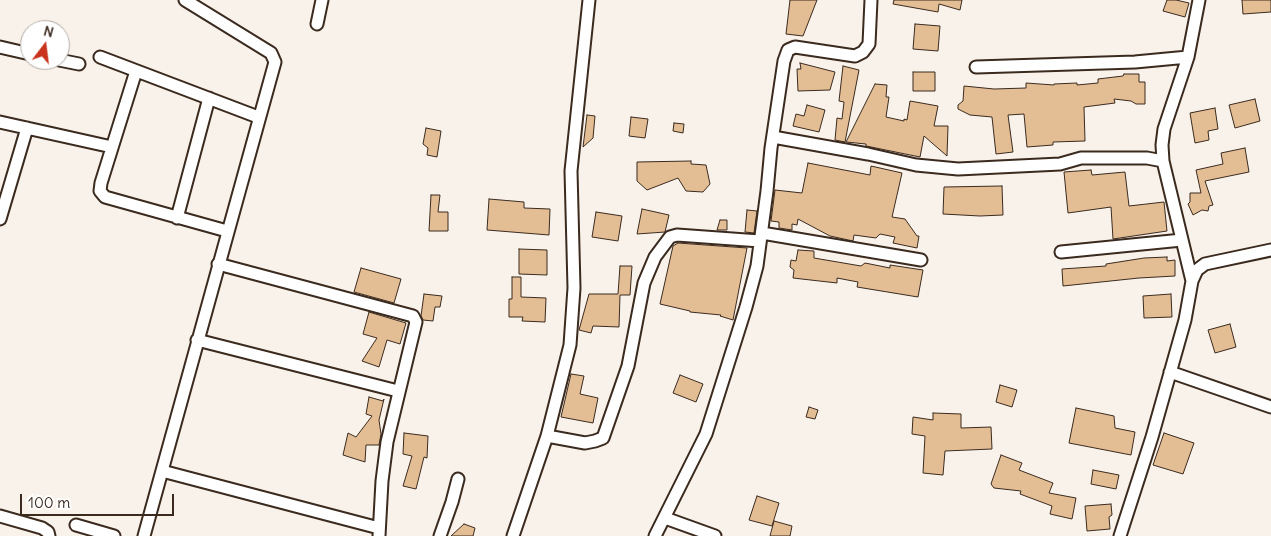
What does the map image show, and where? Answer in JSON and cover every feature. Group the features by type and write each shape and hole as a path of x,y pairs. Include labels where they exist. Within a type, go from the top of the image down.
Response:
{"street":[{"path":"144,536 258,117 272,77 274,62 272,53 185,0"},
{"path":"317,24 322,0"},
{"path":"513,536 547,436 570,346 574,288 571,170 589,0"},
{"path":"655,536 706,434 746,307 757,266 773,137 784,61 788,50 795,47 855,56 863,52 869,44 871,0"},
{"path":"1192,281 1163,161 1164,129 1188,57 1199,0"},
{"path":"0,47 20,52"},
{"path":"100,57 258,117"},
{"path":"976,67 1125,62 1188,57"},
{"path":"70,62 79,64"},
{"path":"136,71 100,191 105,197 227,231"},
{"path":"177,218 209,98"},
{"path":"0,122 112,148"},
{"path":"0,220 26,128"},
{"path":"773,137 868,154 916,166 950,168 1060,164 1081,158 1147,158 1163,161"},
{"path":"547,436 585,442 603,438 628,366 644,283 655,257 670,237 677,235 761,237 921,260"},
{"path":"1061,252 1182,240"},
{"path":"1120,536 1170,372 1185,320 1192,281 1197,270 1205,264 1271,250"},
{"path":"162,471 379,532 382,481 387,442 416,322 413,316 218,264"},
{"path":"198,340 398,391"},
{"path":"1170,372 1271,407"},
{"path":"440,536 458,479"},
{"path":"0,516 42,528 48,532 49,536"},
{"path":"665,518 715,536"},
{"path":"76,525 114,536"}],"building":[{"path":"790,0 817,0 803,36 786,34"},
{"path":"894,0 962,0 960,10 939,4 938,12 893,4"},
{"path":"1167,0 1189,3 1185,17 1163,11"},
{"path":"1242,0 1271,0 1271,12 1243,14"},
{"path":"915,24 940,26 938,51 913,49"},
{"path":"800,63 835,72 830,90 798,91 797,69 801,69"},
{"path":"843,66 859,70 845,142 835,140 837,118 842,119 844,102 839,101"},
{"path":"913,72 935,72 935,91 913,91"},
{"path":"1124,74 1139,74 1139,82 1145,82 1145,104 1114,99 1115,103 1084,107 1085,141 1053,142 1053,145 1027,147 1024,114 1008,115 1013,152 996,154 992,117 970,115 958,109 958,105 963,101 964,86 994,89 1026,88 1026,83 1054,85 1077,83 1077,85 1098,83 1098,79 1123,76"},
{"path":"875,84 887,85 886,97 889,97 886,117 907,120 910,101 938,106 934,126 948,126 947,156 924,136 920,157 866,146 866,144 846,142"},
{"path":"1255,99 1260,121 1235,128 1229,105"},
{"path":"807,105 825,110 819,132 793,126 796,114 804,116"},
{"path":"1215,108 1218,129 1208,131 1209,140 1195,143 1190,113"},
{"path":"587,115 595,116 593,138 583,147"},
{"path":"631,117 648,119 645,138 629,136"},
{"path":"674,123 684,124 683,133 673,131"},
{"path":"426,128 441,131 437,157 427,155 428,148 423,144"},
{"path":"1245,148 1249,172 1205,181 1213,205 1209,206 1208,211 1202,210 1193,215 1188,204 1190,202 1190,193 1201,193 1196,170 1223,164 1221,153"},
{"path":"691,161 691,164 706,165 710,184 703,192 686,191 678,178 647,190 637,181 637,162"},
{"path":"808,163 870,175 871,166 902,173 892,217 905,219 917,236 919,236 917,248 893,243 895,237 880,234 876,238 854,235 853,241 830,236 798,219 797,225 792,224 792,230 779,228 779,222 771,221 775,190 802,193"},
{"path":"1091,170 1092,175 1125,172 1129,206 1164,202 1167,231 1113,239 1111,207 1068,213 1064,172"},
{"path":"1002,186 1003,215 943,214 944,187"},
{"path":"431,195 440,195 438,212 448,212 448,231 429,231"},
{"path":"489,199 524,202 524,208 550,209 549,235 487,230"},
{"path":"642,209 669,215 665,232 637,234"},
{"path":"747,210 757,211 754,233 745,232"},
{"path":"596,212 622,216 618,241 592,237"},
{"path":"720,220 727,220 727,230 717,230"},
{"path":"678,243 747,248 733,320 721,315 690,312 660,304 673,246"},
{"path":"519,249 547,250 547,275 519,274"},
{"path":"798,250 814,251 814,258 861,266 865,263 890,268 890,265 923,270 918,297 857,287 858,282 837,278 837,283 793,278 794,270 790,267 791,260 796,261"},
{"path":"1167,257 1167,261 1175,260 1175,276 1063,286 1062,269 1106,266 1106,264 1144,258"},
{"path":"620,266 632,266 630,295 620,295 619,327 593,326 591,333 579,330 589,294 618,294"},
{"path":"361,268 401,279 394,303 354,292"},
{"path":"512,277 521,277 521,297 546,298 545,322 522,321 523,317 509,317 509,299 512,299"},
{"path":"424,294 442,296 440,307 435,307 433,321 423,320 421,316"},
{"path":"1171,294 1172,317 1144,318 1143,296"},
{"path":"369,312 406,323 400,344 387,340 379,367 362,361 377,338 363,334"},
{"path":"1230,324 1236,347 1215,353 1208,330"},
{"path":"571,374 584,376 580,394 598,398 593,423 561,417"},
{"path":"680,375 703,384 696,402 673,393"},
{"path":"1000,385 1017,390 1012,407 996,402"},
{"path":"369,397 383,401 384,399 379,420 381,434 379,445 366,445 365,462 343,455 348,433 356,437 372,416 366,414"},
{"path":"809,407 818,410 815,419 806,417"},
{"path":"1076,408 1114,416 1115,428 1135,432 1131,455 1069,443"},
{"path":"933,413 961,414 961,428 991,427 992,449 945,451 943,475 923,473 925,436 912,434 913,417 933,420"},
{"path":"404,433 428,436 427,458 424,457 416,489 403,486 412,456 403,454"},
{"path":"1164,433 1194,443 1183,474 1153,465"},
{"path":"1001,455 1022,463 1019,470 1053,483 1049,493 1076,498 1072,519 1050,514 1052,506 1020,494 1021,491 994,488 991,484"},
{"path":"1093,470 1119,475 1116,489 1091,484"},
{"path":"757,496 779,503 772,526 749,520"},
{"path":"1111,504 1110,529 1087,531 1085,506"},
{"path":"774,521 792,526 790,536 770,536"},
{"path":"464,524 475,528 473,536 451,536"}]}
